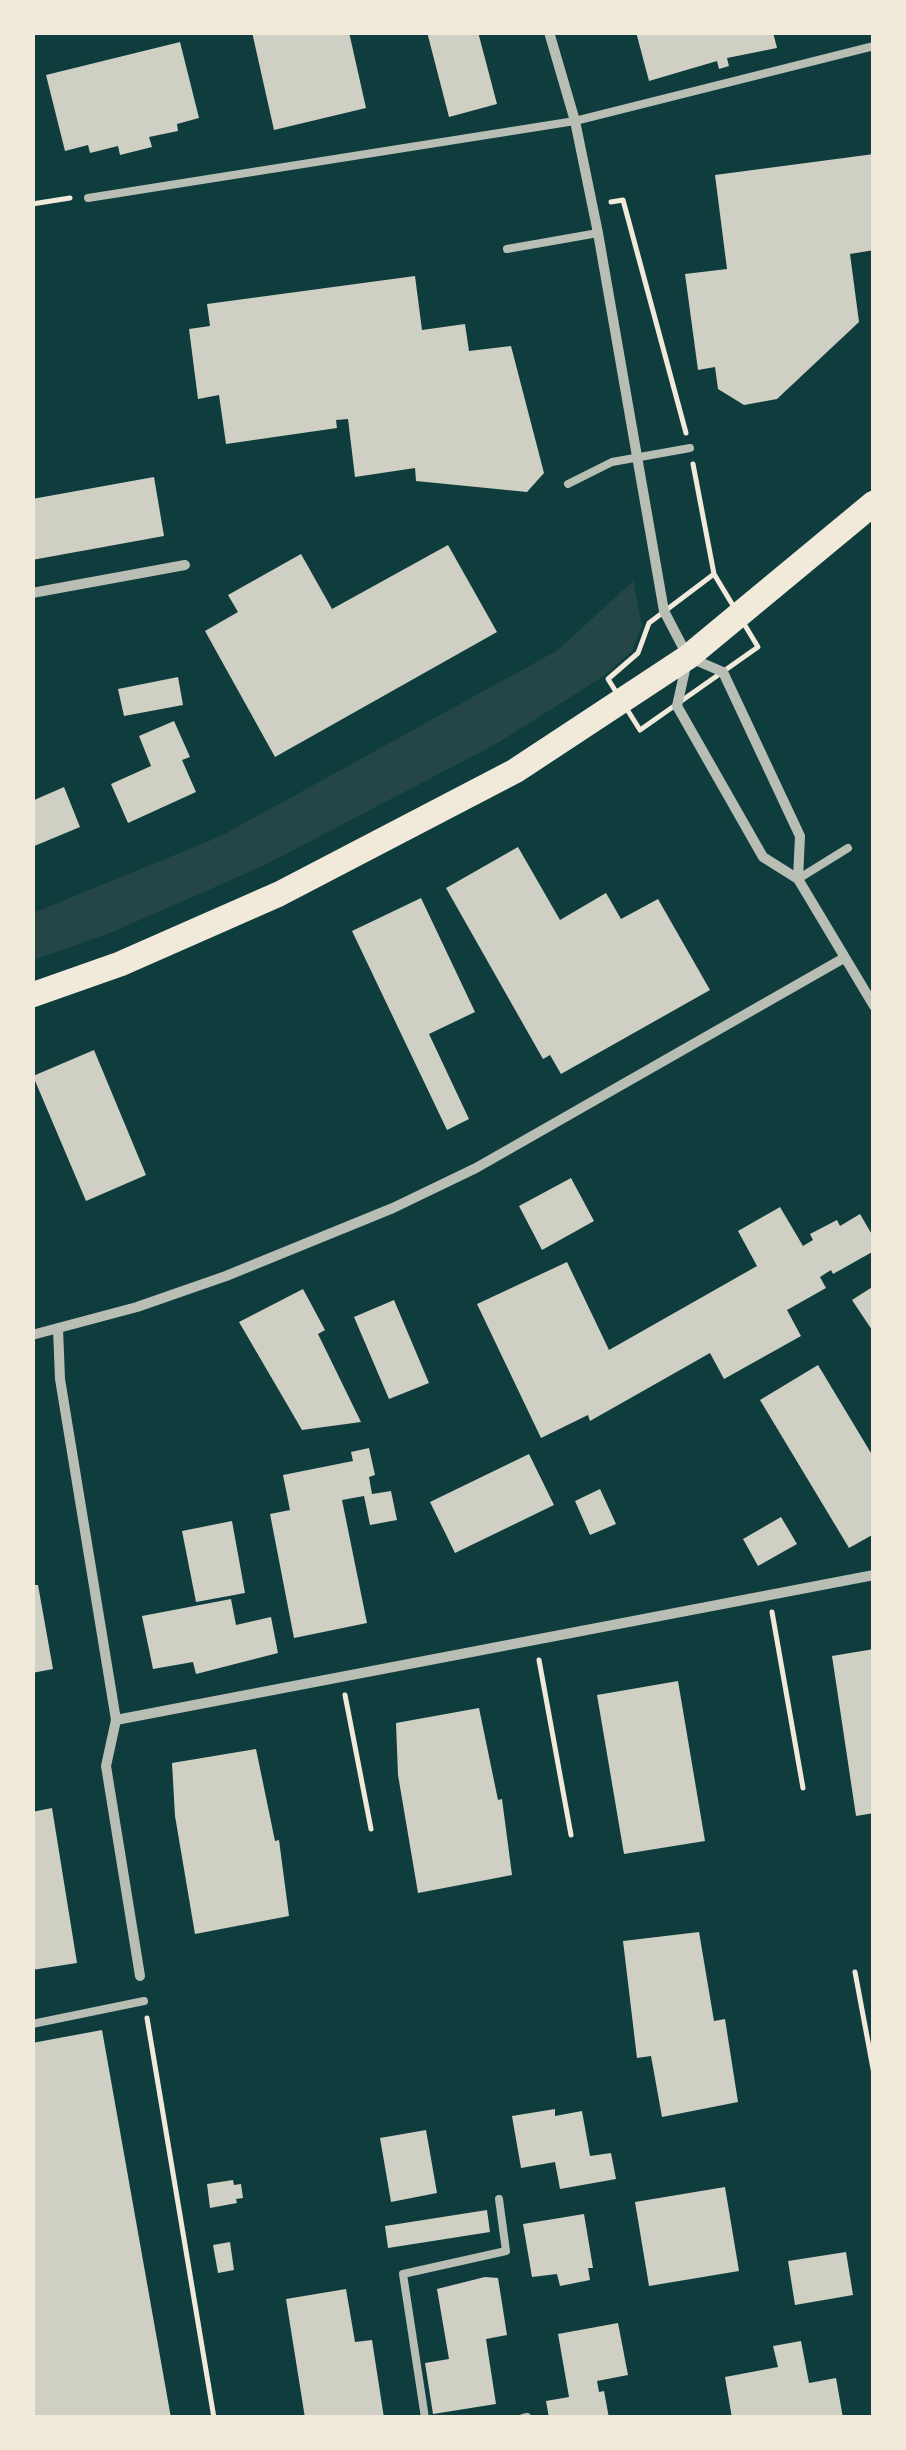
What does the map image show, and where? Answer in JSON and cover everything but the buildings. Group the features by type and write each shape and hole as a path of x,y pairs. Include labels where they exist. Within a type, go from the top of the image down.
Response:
{"main road":[{"path":"32,995 120,964 279,894 515,770 688,657 874,503"}],"street":[{"path":"549,32 575,121 598,232 664,612 688,657 723,672 800,836 798,879"},
{"path":"32,593 185,565"},
{"path":"688,657 677,706 763,857 798,879 874,1006"},
{"path":"32,1335 226,1276 410,1200 493,1159 844,958"},
{"path":"58,1328 60,1379 116,1720 106,1766 140,1976"},
{"path":"116,1720 874,1575"}],"lane":[{"path":"88,198 575,121 874,46"},
{"path":"508,249 598,232"},
{"path":"568,484 612,462 690,448"},
{"path":"798,879 848,848"},
{"path":"32,2024 144,2000"},
{"path":"424,2418 403,2274 506,2251 499,2199"}],"path":[{"path":"32,204 88,198"},
{"path":"592,206 623,200 690,448 714,574"},
{"path":"769,1594 803,1788"},
{"path":"535,1639 571,1834"},
{"path":"341,1677 371,1829"},
{"path":"855,1972 874,2074"},
{"path":"144,2000 214,2418"}],"shaded area":[{"path":"633,581 642,625 632,651 604,676 496,744 265,865 110,933 33,960 33,913 221,836 558,650"}]}
